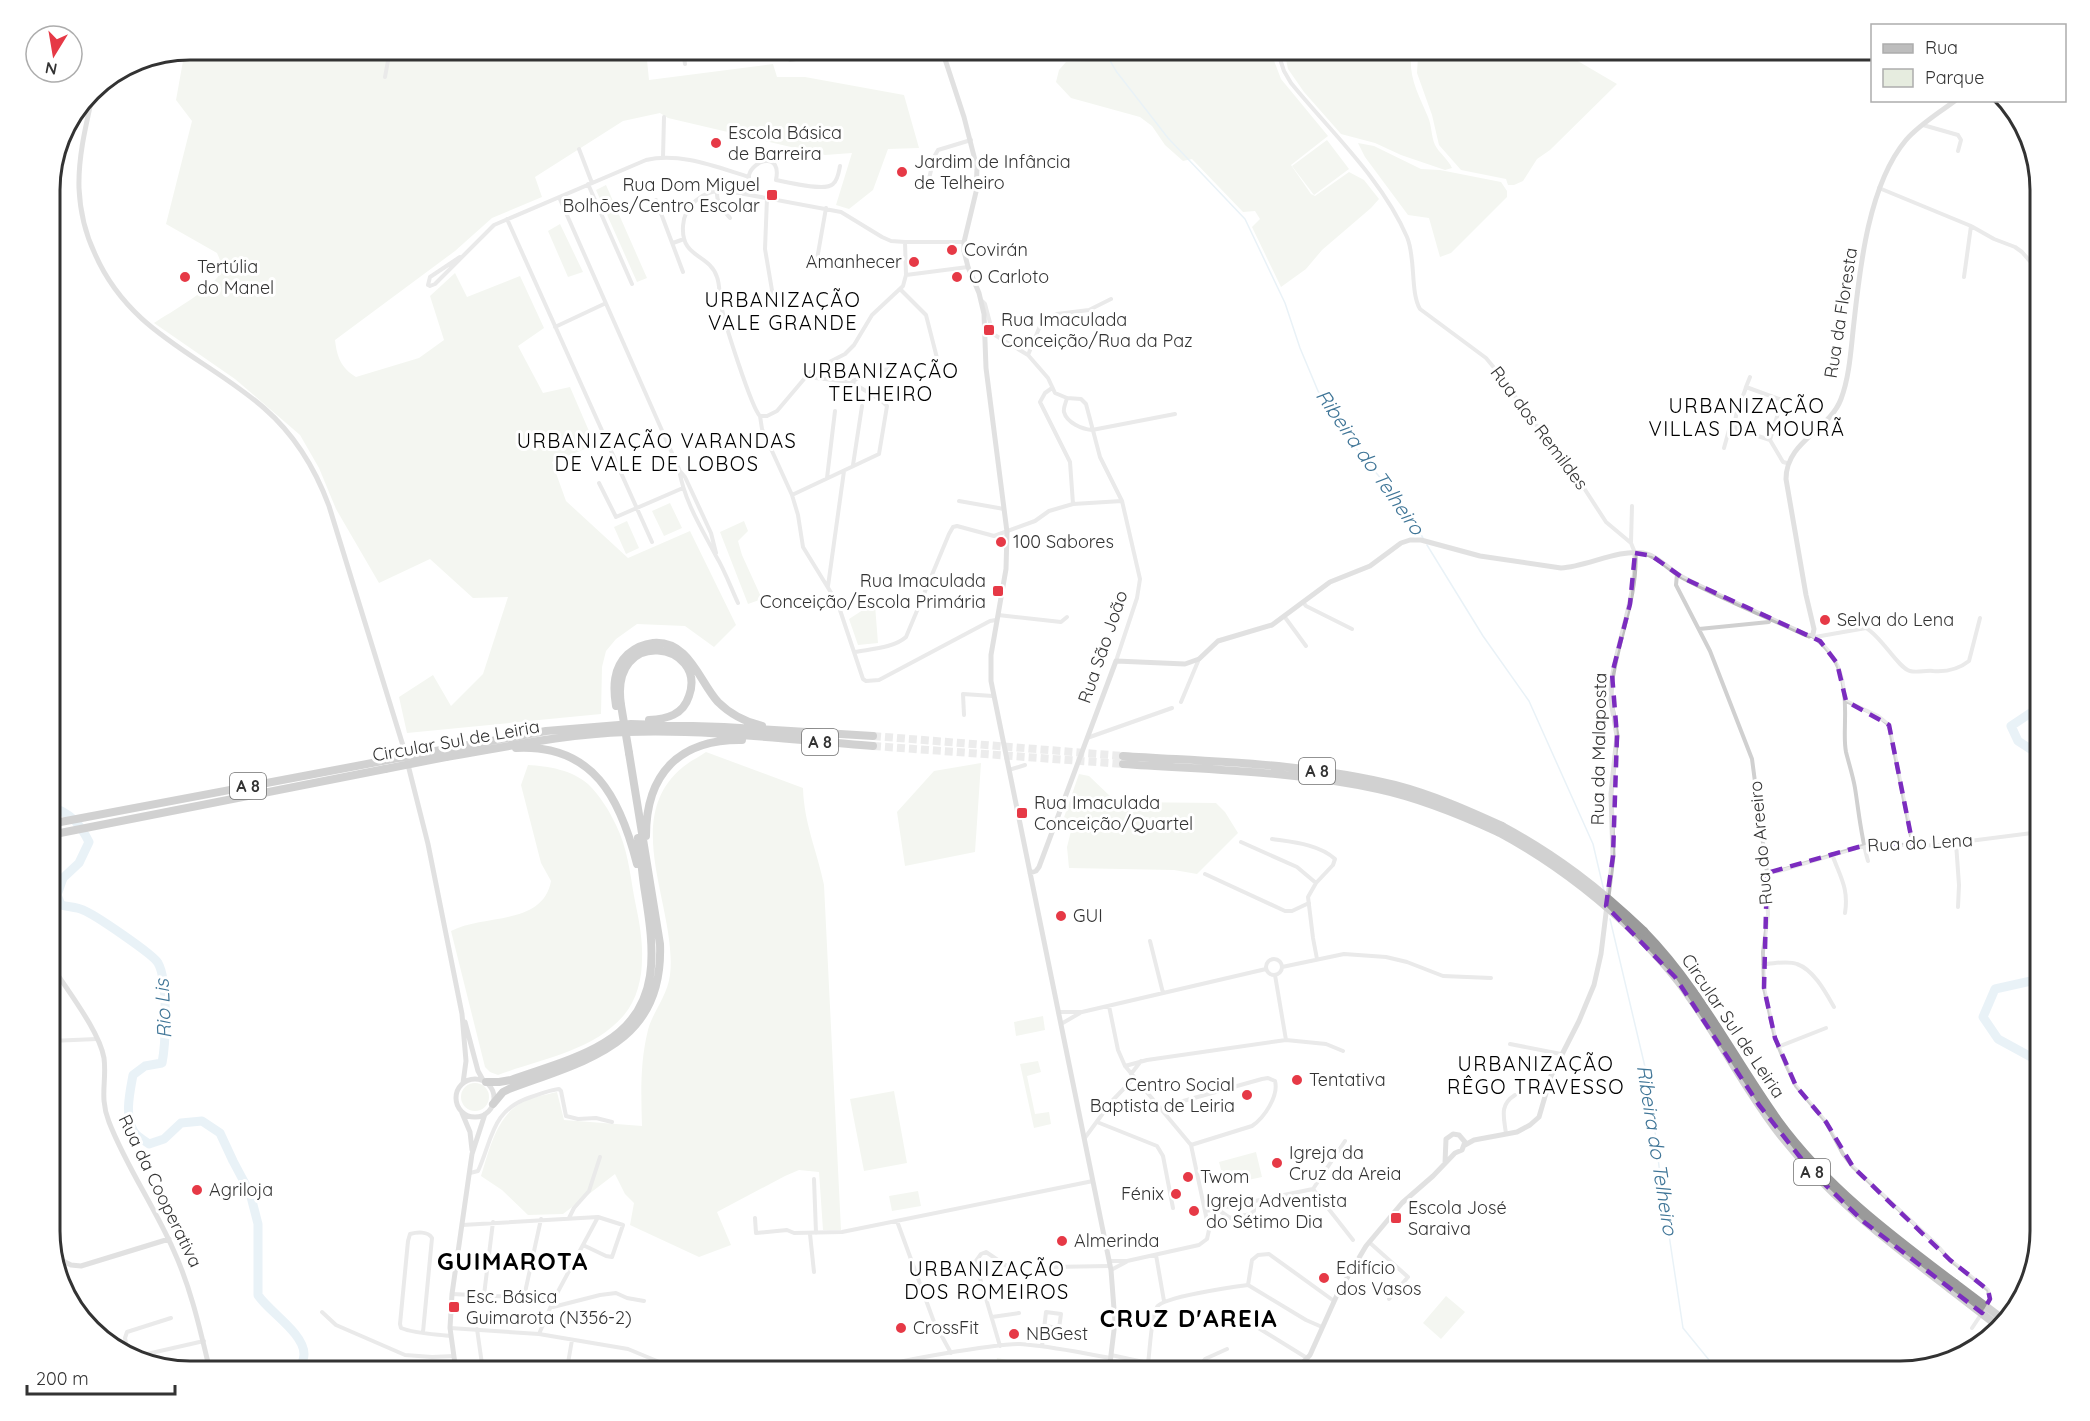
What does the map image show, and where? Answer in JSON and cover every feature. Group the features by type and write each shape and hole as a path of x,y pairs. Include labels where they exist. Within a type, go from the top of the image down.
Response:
{"highway":[{"path":"494,1104 503,1092 509,1089 603,1052 628,1034 644,1014 656,989 660,959 658,932 646,850 615,680 621,662 639,646 652,643 672,646 685,655 714,696 731,712 754,724 797,731"},
{"path":"619,705 623,671 629,661 640,653 656,649 665,650 674,655 687,669 691,680 691,691 681,710 665,719 631,724"},
{"name":"Circular Sul de Leiria","path":"60,833 546,731 631,724 873,736"},
{"name":"Circular Sul de Leiria","path":"60,822 446,753 491,750 518,743 626,732 680,732 873,746"},
{"path":"646,850 649,801 657,783 670,764 689,750 708,743 766,738"},
{"path":"491,750 546,749 571,757 592,771 608,789 621,812 644,886"},
{"path":"485,1081 511,1080 592,1050 613,1037 632,1018 642,1002 652,970 652,943 627,753"},
{"name":"Circular Sul de Leiria","path":"1123,760 1309,770 1368,779 1448,802 1546,850 1584,878 1640,933 1689,996 1760,1106 1811,1171 1864,1222 1952,1286 1998,1316"},
{"name":"Circular Sul de Leiria","path":"1952,1286 1993,1322"}],"main road":[{"path":"945,60 971,140 977,168 978,180 964,242 968,267 981,300 985,322 986,368 1005,510 1006,569 990,663 993,696 1110,1266 1115,1322 1110,1361"},
{"name":"Rua da Floresta","path":"1787,463 1797,449 1828,419 1842,396 1848,369 1861,271 1884,174 1899,150 1922,125 1953,102"},
{"path":"90,107 80,162 79,194 89,240 106,277 122,300 140,319 253,399 287,431 306,456 326,497 417,798 462,1014 478,1071 494,1094 494,1104 485,1114 472,1154 469,1173 452,1294 450,1328 455,1361"},
{"path":"1116,661 1185,664 1199,659 1218,641 1263,628 1284,616 1330,582 1370,566 1401,543 1419,539 1467,554 1561,568 1635,553 1652,556 1677,574 1813,636 1814,629 1806,596 1786,479 1787,463"},
{"name":"Rua da Malaposta","path":"1464,1142 1524,1128 1539,1117 1547,1084 1589,999 1598,970 1613,856 1611,794 1617,736 1611,687 1630,604 1635,553"},
{"name":"Rua São João","path":"1030,873 1039,867 1116,661"},
{"name":"Rua da Cooperativa","path":"60,979 97,1039 104,1059 103,1097 109,1122 139,1185 169,1239 186,1278 208,1361"},
{"path":"462,1014 466,1061 463,1083 457,1092 456,1099 467,1120 472,1154"},
{"path":"463,1083 473,1079 485,1081"},
{"path":"461,1111 475,1117 485,1114"},
{"name":"Rua da Malaposta","path":"1447,1148 1446,1139 1450,1135 1456,1134 1464,1142"},
{"name":"Rua da Malaposta","path":"1308,1359 1352,1267 1394,1212 1455,1153 1460,1151 1464,1142"},
{"path":"1445,1163 1447,1148 1455,1153"},
{"path":"63,1261 81,1266 169,1239"}],"street":[{"path":"385,77 388,60"},
{"path":"684,60 685,64"},
{"name":"Rua dos Remildes","path":"1280,60 1291,83 1377,183 1408,238 1412,252 1416,301 1420,309 1465,340 1486,358 1582,485 1606,522 1630,543 1635,553"},
{"path":"663,157 664,117"},
{"path":"1922,125 1958,135 1960,140 1958,151"},
{"path":"927,188 934,157 938,150 971,140"},
{"path":"579,149 590,183 632,284"},
{"path":"460,257 430,277 428,285 435,284 489,229 507,219 646,160 663,157 682,159 749,177"},
{"path":"749,194 749,177 754,167 763,162 774,163 778,169 776,180 820,187 828,187 835,182 840,166"},
{"path":"1879,188 1971,226 2014,247 2030,261"},
{"path":"964,242 905,242 887,239 848,214 826,208 717,190 694,202 687,211 683,225 684,238 691,252 708,263 716,274 721,305 740,368 752,395 754,408 760,416 762,429 792,495 798,515 803,548 838,604 861,676 866,681 879,680 997,617 1061,622 1067,617"},
{"path":"717,190 716,198 720,208 730,218"},
{"path":"559,197 604,304 679,470 683,488 705,538 717,556"},
{"path":"767,198 765,249 775,308"},
{"path":"656,200 683,272"},
{"path":"816,265 826,208"},
{"path":"507,219 652,542"},
{"path":"1964,277 1971,226"},
{"path":"673,243 684,238"},
{"path":"760,416 774,413 810,372 845,354 854,345 872,315 905,283 905,242"},
{"path":"906,275 968,267"},
{"path":"900,289 926,315 938,362"},
{"path":"1028,355 1040,326 1048,318 1057,314 1089,310 1111,299"},
{"name":"Rua São João","path":"981,300 985,304 990,329 994,336 1028,355 1048,378 1055,393 1068,398 1082,399 1085,402 1100,456 1122,501 1140,585 1116,661"},
{"path":"555,327 604,304"},
{"path":"851,382 867,374 893,368"},
{"path":"792,495 879,454 888,410 881,400 851,382 816,378 810,372"},
{"path":"1750,377 1735,426 1737,429 1770,440 1783,462 1787,463"},
{"path":"1746,387 1782,400 1770,440"},
{"path":"1052,388 1045,393 1040,402 1070,462 1073,504"},
{"path":"1068,398 1064,411 1068,418 1084,429 1092,430 1175,414"},
{"path":"853,466 862,406"},
{"path":"827,479 835,411"},
{"path":"1724,448 1729,430 1735,426"},
{"path":"679,470 685,477 711,533 717,556 738,603"},
{"path":"828,587 844,471"},
{"path":"599,483 616,517 683,488"},
{"path":"959,501 1005,510"},
{"path":"855,652 902,642 906,637 953,527 957,526 994,536 1035,521 1049,511 1073,504 1122,501"},
{"path":"1630,543 1632,506"},
{"name":"Rua do Areeiro","path":"1677,574 1676,585 1710,651 1752,759 1767,873 1764,988 1778,1047 1796,1086 1826,1122 1843,1154 1860,1174 1936,1244 1950,1260 1988,1290 1989,1302 1972,1328"},
{"path":"1303,602 1306,606 1352,629"},
{"path":"1284,616 1306,646"},
{"path":"1699,629 1769,622 1771,618"},
{"path":"1813,636 1866,628 1879,638 1904,669 1915,672 1945,672 1965,665 1969,661 1980,618"},
{"path":"1813,636 1825,646 1837,663 1845,701 1846,752 1851,765 1863,844 1868,861"},
{"path":"1181,702 1199,659"},
{"path":"964,715 963,694 993,696"},
{"path":"1845,701 1878,716 1889,725 1913,846"},
{"path":"1086,739 1172,708"},
{"path":"1008,770 1025,765"},
{"name":"Rua do Lena","path":"1767,873 1863,844 1883,842 1913,846 2030,833"},
{"path":"1272,839 1308,845 1330,855 1335,861 1310,893 1309,903 1317,959"},
{"path":"1241,842 1297,867 1316,884"},
{"path":"1956,843 1958,908"},
{"path":"1832,854 1846,888 1845,913"},
{"path":"1205,874 1285,910 1292,911 1309,903"},
{"path":"1150,942 1163,993"},
{"path":"1282,967 1344,954 1386,957 1407,962 1443,976 1491,978"},
{"path":"1266,969 1268,962 1273,960 1278,960 1282,967"},
{"path":"1763,964 1791,963 1804,968 1824,990 1834,1007"},
{"path":"1275,975 1282,967"},
{"path":"1058,1012 1082,1012 1266,969"},
{"path":"1266,969 1270,974 1275,975"},
{"path":"1275,975 1286,1040"},
{"path":"1050,1267 1110,1266 1199,1245 1205,1242 1209,1233 1191,1145 1125,1066 1118,1050 1109,1006"},
{"path":"1060,1025 1082,1012"},
{"path":"1778,1047 1826,1028"},
{"path":"60,1041 97,1039"},
{"path":"1125,1066 1141,1061 1286,1040 1317,1042 1343,1051"},
{"path":"1510,1044 1562,1054"},
{"path":"1084,1139 1133,1076 1141,1061"},
{"path":"1163,1110 1169,1105 1262,1079 1272,1079 1276,1086 1274,1096 1258,1122 1252,1126 1191,1145"},
{"path":"469,1173 478,1171 502,1114 512,1104 524,1099 559,1089 566,1116 612,1122"},
{"path":"1506,1134 1504,1106 1515,1095"},
{"path":"1097,1122 1157,1146 1163,1156 1173,1208"},
{"path":"1206,1211 1313,1189 1345,1141"},
{"path":"569,1218 574,1208 589,1191 600,1156"},
{"path":"814,1179 814,1272"},
{"path":"755,1218 756,1233 787,1230 794,1233 843,1232 1093,1181"},
{"path":"1313,1189 1353,1240"},
{"path":"1219,1208 1230,1218 1251,1214 1254,1211 1254,1201"},
{"path":"539,1334 598,1217"},
{"path":"462,1225 598,1217 623,1226 614,1254 610,1257 583,1245"},
{"path":"524,1297 541,1220"},
{"path":"897,1221 934,1322 951,1353"},
{"path":"484,1295 493,1222"},
{"path":"423,1332 432,1238 428,1233 415,1233 410,1234 408,1241 401,1328 406,1330 451,1336"},
{"path":"1370,1242 1408,1277 1389,1299"},
{"path":"1000,1346 976,1262 981,1254 986,1252 1014,1271"},
{"path":"1248,1285 1252,1260 1258,1255 1269,1254 1334,1301"},
{"path":"1156,1255 1164,1301"},
{"path":"1110,1266 1127,1261"},
{"path":"1148,1361 1156,1308 1164,1301 1248,1285 1306,1320 1322,1327"},
{"path":"552,1307 616,1293 644,1301"},
{"path":"452,1294 555,1299"},
{"path":"322,1312 336,1325 405,1355 454,1356"},
{"path":"1042,1346 1046,1312 1061,1314 1059,1328 1045,1326"},
{"path":"992,1317 1019,1313"},
{"path":"126,1344 127,1332 171,1318"},
{"path":"1248,1321 1308,1359"},
{"path":"450,1328 539,1334 628,1349 657,1361"},
{"path":"477,1329 482,1361"},
{"path":"568,1361 572,1340"},
{"path":"148,1354 204,1341"},
{"path":"905,1361 1019,1344 1137,1361"},
{"path":"1204,1361 1227,1349"}],"highlighted area":[{"path":"1635,553 1652,556 1683,578 1820,641 1837,663 1846,701 1889,725 1913,846 1876,842 1767,873 1764,988 1775,1038 1796,1086 1826,1122 1853,1167 1950,1260 1988,1290 1990,1299 1982,1313 1864,1222 1811,1171 1759,1105 1675,977 1606,906 1613,856 1617,736 1612,674 1630,604"}],"green space":[{"path":"183,60 647,60 649,80 773,64 777,77 805,77 904,95 919,148 888,149 873,190 849,209 836,205 852,153 825,155 668,118 660,113 623,121 535,177 542,197 492,218 455,251 335,340 341,361 356,377 419,358 444,340 430,296 455,273 467,297 520,276 544,328 518,346 543,393 570,387 595,445 552,462 566,501 628,558 690,531 736,625 714,647 685,626 637,624 616,639 606,651 602,667 601,714 407,733 399,697 433,675 451,706 483,674 508,597 473,598 430,559 379,583 336,509 319,468 300,435 235,379 154,323 202,292 221,271 221,262 217,253 166,224 192,121 176,100"},
{"path":"1274,60 1281,79 1328,136 1291,165 1311,194 1315,196 1349,172 1364,180 1379,199 1322,250 1306,269 1281,287 1252,227 1260,219 1255,211 1243,212 1192,159 1183,161 1165,145 1152,126 1140,117 1071,98 1056,82 1059,70 1066,62"},
{"path":"1286,60 1411,60 1413,80 1429,120 1435,145 1452,168 1445,170 1401,155 1375,143 1341,134 1304,92 1288,69"},
{"path":"1418,60 1576,60 1617,84 1550,150 1537,159 1523,181 1508,185 1506,179 1461,170 1439,145 1432,115 1417,73"},
{"path":"1327,140 1349,169 1314,195 1292,166"},
{"path":"1358,143 1374,146 1421,169 1440,170 1501,182 1507,191 1507,197 1451,253 1440,257 1429,218 1408,215 1365,157"},
{"path":"606,185 647,278 637,282 596,190"},
{"path":"560,224 583,272 568,277 548,231"},
{"path":"670,503 682,528 664,536 652,511"},
{"path":"627,521 639,548 626,554 614,527"},
{"path":"744,521 748,531 738,541 762,599 748,604 720,532"},
{"path":"875,605 878,643 858,645 849,619"},
{"path":"706,752 803,788 808,825 824,885 841,1230 823,1230 819,1172 799,1170 717,1212 731,1245 699,1257 630,1225 634,1203 625,1194 615,1174 563,1214 528,1215 502,1190 481,1176 495,1135 505,1117 521,1103 534,1098 557,1092 564,1120 642,1126 645,1042 650,1023 666,990 670,975 670,949 653,838 655,812 664,788 683,767"},
{"path":"981,763 975,852 905,866 897,812 934,771"},
{"path":"528,765 544,766 575,775 588,784 604,803 620,833 628,860 641,935 642,966 638,989 632,1003 612,1027 582,1046 498,1075 485,1067 451,931 524,912 546,895 551,881 541,863 521,785"},
{"path":"1079,774 1089,776 1111,797 1124,802 1216,803 1225,812 1238,833 1197,874 1174,870 1069,868 1067,847 1072,827 1062,823"},
{"path":"1043,1016 1045,1030 1016,1036 1014,1022"},
{"path":"1038,1061 1041,1072 1027,1076 1035,1114 1049,1112 1051,1124 1034,1128 1020,1064"},
{"path":"475,1083 485,1087 489,1097 485,1107 475,1111 465,1107 461,1097 465,1087"},
{"path":"894,1091 907,1163 864,1171 850,1099"},
{"path":"1256,1152 1262,1177 1225,1185 1219,1162"},
{"path":"918,1191 921,1206 892,1211 889,1196"},
{"path":"1446,1296 1465,1312 1441,1339 1423,1323"},
{"path":"997,1358 1012,1361 996,1361"}],"waterway":[{"name":"Ribeira do Telheiro","path":"1110,60 1168,138 1245,219 1285,303 1318,391 1354,446 1406,509 1423,538"},
{"name":"Ribeira do Telheiro","path":"1427,545 1483,636 1529,701 1593,844 1604,891"},
{"path":"2030,713 2011,726 2018,741 2030,749"},
{"name":"Rio Lis","path":"60,810 74,820 89,842 79,863 63,878 60,886"},
{"name":"Rio Lis","path":"60,902 61,905 83,910 111,926 158,963 163,983 165,1012 162,1063 145,1066 133,1075 129,1104 131,1126 134,1132 149,1144 164,1139 181,1123 202,1121 220,1133 250,1193 258,1224 258,1295 298,1338 304,1354 303,1361"},
{"name":"Ribeira do Telheiro","path":"1610,919 1650,1088 1660,1175 1683,1328 1710,1361"},
{"path":"2030,981 1995,989 1983,1017 1998,1039 2030,1057"}],"tunnel":[{"path":"873,736 1123,756"},
{"path":"873,746 1123,764"}],"place":[{"name":"Escola Básica de Barreira","path":"716,143"},
{"name":"Jardim de Infância de Telheiro","path":"902,172"},
{"name":"Rua Dom Miguel Bolhões/Centro Escolar","path":"772,195"},
{"name":"Covirán","path":"952,250"},
{"name":"Amanhecer","path":"914,262"},
{"name":"Tertúlia do Manel","path":"185,277"},
{"name":"O Carloto","path":"957,277"},
{"name":"Rua Imaculada Conceição/Rua da Paz","path":"989,330"},
{"name":"100 Sabores","path":"1001,542"},
{"name":"Rua Imaculada Conceição/Escola Primária","path":"998,591"},
{"name":"Selva do Lena","path":"1825,620"},
{"name":"Rua Imaculada Conceição/Quartel","path":"1022,813"},
{"name":"GUI","path":"1061,916"},
{"name":"Tentativa","path":"1297,1080"},
{"name":"Centro Social Baptista de Leiria","path":"1247,1095"},
{"name":"Igreja da Cruz da Areia","path":"1277,1163"},
{"name":"Twom","path":"1188,1177"},
{"name":"Agriloja","path":"197,1190"},
{"name":"Fénix","path":"1176,1194"},
{"name":"Igreja Adventista do Sétimo Dia","path":"1194,1211"},
{"name":"Escola José Saraiva","path":"1396,1218"},
{"name":"Almerinda","path":"1062,1241"},
{"name":"Edifício dos Vasos","path":"1324,1278"},
{"name":"Esc. Básica Guimarota (N356-2)","path":"454,1307"},
{"name":"CrossFit","path":"901,1328"},
{"name":"NBGest","path":"1014,1334"}],"district":[{"name":"URBANIZAÇÃO VALE GRANDE","path":"783,312"},
{"name":"URBANIZAÇÃO TELHEIRO","path":"881,382"},
{"name":"URBANIZAÇÃO VILLAS DA MOURÃ","path":"1747,418"},
{"name":"URBANIZAÇÃO VARANDAS DE VALE DE LOBOS","path":"657,452"},
{"name":"URBANIZAÇÃO RÊGO TRAVESSO","path":"1536,1076"},
{"name":"GUIMAROTA","path":"513,1262"},
{"name":"URBANIZAÇÃO DOS ROMEIROS","path":"987,1280"},
{"name":"CRUZ D'AREIA","path":"1189,1319"}]}
